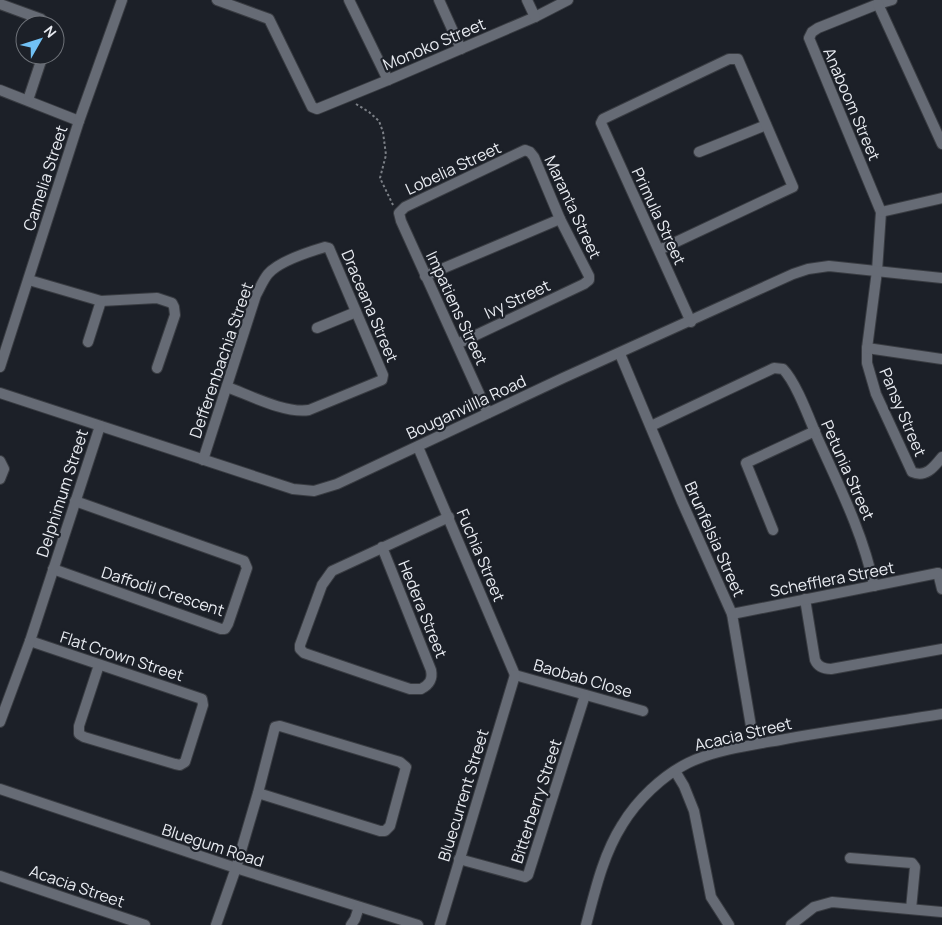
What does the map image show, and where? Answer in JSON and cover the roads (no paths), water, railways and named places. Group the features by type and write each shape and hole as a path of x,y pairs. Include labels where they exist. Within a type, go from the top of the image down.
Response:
{"street":[{"name":"Camelia Street","path":"0,367 79,121 122,0"},
{"name":"Monoko Street","path":"217,0 269,19 312,105 317,109 534,17 568,0"},
{"path":"350,0 388,80"},
{"path":"439,0 461,48"},
{"path":"527,0 534,17"},
{"name":"Anaboom Street","path":"877,271 881,212 809,38 812,32 818,28 892,0"},
{"path":"0,4 30,15"},
{"path":"878,4 942,144"},
{"name":"Primula Street","path":"691,322 601,123 603,119 729,59 738,59 766,125"},
{"path":"28,100 40,65"},
{"path":"0,90 79,121"},
{"path":"659,250 792,188 794,184 766,125 699,152"},
{"name":"Lobelia Street","path":"399,216 400,211 405,207 525,150"},
{"name":"Maranta Street","path":"525,150 534,157 560,219 589,276 589,280"},
{"path":"881,212 942,198"},
{"name":"Impatiens Street","path":"399,216 488,413"},
{"path":"425,276 560,219"},
{"name":"Draceana Street","path":"227,387 279,406 301,411 379,382 383,378 384,374 330,249 326,247"},
{"name":"Defferenbachia Street","path":"202,460 256,295 264,279 269,272 301,255 326,247"},
{"name":"Bouganvillla Road","path":"0,393 293,489 314,491 337,484 793,274 808,269 828,266 942,278"},
{"name":"Pansy Street","path":"877,271 867,348 869,372 876,394 909,467 914,473 928,472 942,457"},
{"path":"29,280 101,301 150,298 166,300 172,303 175,316 157,368"},
{"name":"Ivy Street","path":"457,344 589,280"},
{"path":"88,342 101,301"},
{"path":"317,328 356,312"},
{"path":"867,348 942,358"},
{"name":"Brunfelsia Street","path":"620,354 682,502 732,614 754,744"},
{"name":"Petunia Street","path":"651,426 774,368 784,370 802,403 859,531 874,586"},
{"name":"Delphimum Street","path":"0,722 30,641 100,426"},
{"path":"773,530 746,463 815,431"},
{"name":"Fuchia Street","path":"418,447 515,675"},
{"path":"0,461 4,469 0,479"},
{"name":"Daffodil Crescent","path":"53,569 221,629 226,628 228,624 247,568 244,560 75,501"},
{"path":"382,547 449,517"},
{"name":"Hedera Street","path":"382,547 431,670 432,678 430,682 420,689 410,689 312,656 300,650 300,645 322,585 328,575 336,568 382,547"},
{"path":"940,571 942,589"},
{"name":"Schefflera Street","path":"732,614 940,571"},
{"path":"805,599 815,660 823,668 831,669 942,649"},
{"name":"Flat Crown Street","path":"30,641 199,697 203,700 187,759 180,765 84,737 78,732 99,665"},
{"name":"Baobab Close","path":"515,675 643,711"},
{"name":"Bluecurrent Street","path":"440,925 515,675"},
{"name":"Bitterberry Street","path":"458,860 525,876 528,875 585,695"},
{"name":"Acacia Street","path":"586,925 599,877 618,830 642,800 676,771 699,759 754,744 942,714"},
{"path":"216,925 236,868 258,794 274,729 278,725 400,762 406,766 390,826 385,831 258,794"},
{"path":"676,771 694,811 711,897 729,925"},
{"name":"Bluegum Road","path":"0,789 236,868 418,925"},
{"path":"850,858 912,863 915,867 911,909"},
{"name":"Acacia Street","path":"0,876 145,925"},
{"path":"791,925 814,908 832,902 942,912"},
{"path":"351,925 356,919 359,906"}]}
